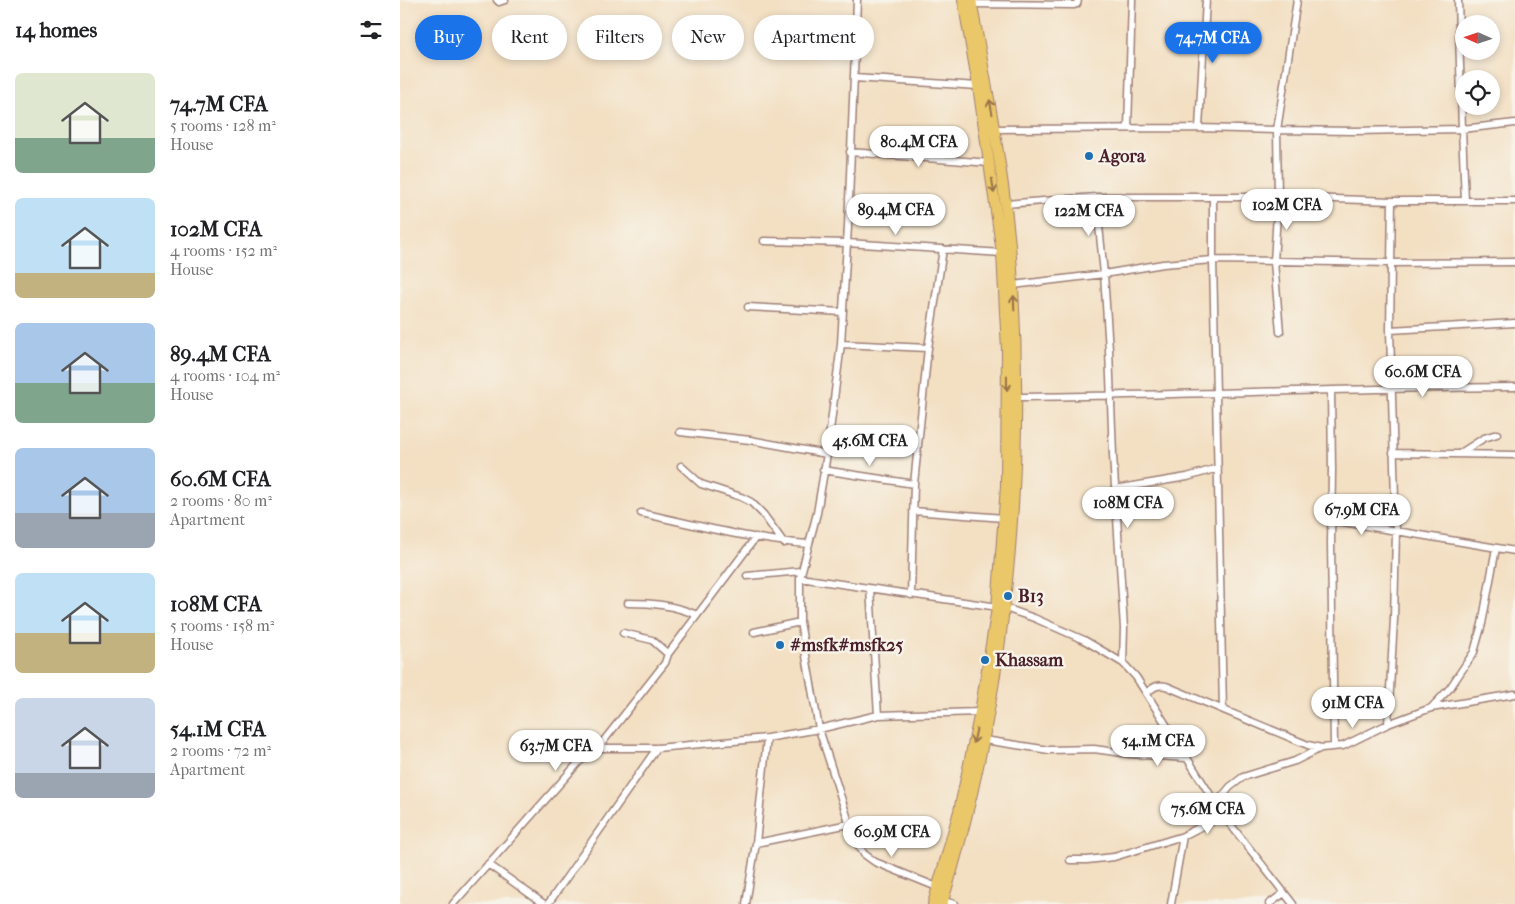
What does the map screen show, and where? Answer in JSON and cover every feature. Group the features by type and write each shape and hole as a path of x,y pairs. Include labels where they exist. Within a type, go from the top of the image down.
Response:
{"highway":[{"path":"939,903 937,887 959,811 1001,608 1006,486 1008,407 1002,252 978,86 969,1"},
{"path":"939,903 967,813 984,740 1012,519 1017,397 1013,285 1005,204 995,129 969,1"}],"street":[{"path":"497,0 499,2 505,0"},
{"path":"857,0 841,344 827,454 817,513 800,575 800,622 819,729 854,838 864,854 874,862 937,887"},
{"path":"969,1 1074,5 1077,4 1078,0"},
{"path":"1128,128 1132,0"},
{"path":"1199,128 1206,0"},
{"path":"1280,332 1274,262 1278,198 1277,130 1297,0"},
{"path":"1458,0 1465,201"},
{"path":"854,78 978,86"},
{"path":"995,129 1199,128 1355,131 1462,129 1515,123"},
{"path":"850,152 990,163"},
{"path":"1005,204 1096,197 1515,201"},
{"path":"1096,197 1104,274 1112,396 1115,488 1124,628 1123,663"},
{"path":"1213,198 1222,708"},
{"path":"1388,724 1394,620 1396,532 1390,330 1392,201"},
{"path":"764,241 1002,252"},
{"path":"911,595 914,484 928,348 943,250"},
{"path":"1013,285 1104,274 1163,264 1213,260 1391,264 1515,262"},
{"path":"748,306 843,312"},
{"path":"1390,330 1515,324"},
{"path":"841,344 928,348"},
{"path":"1017,397 1515,386"},
{"path":"1331,391 1334,746"},
{"path":"680,432 750,440 827,454"},
{"path":"1458,454 1484,438 1497,434"},
{"path":"1393,453 1515,455"},
{"path":"681,466 701,484 741,496 751,502 763,514 784,542"},
{"path":"1115,488 1187,477 1218,468"},
{"path":"823,470 914,484"},
{"path":"913,511 1004,518"},
{"path":"640,512 756,538 808,544"},
{"path":"1331,520 1515,551"},
{"path":"453,904 579,762 598,748 665,663 668,654 756,538"},
{"path":"1431,708 1450,688 1474,652 1482,624 1496,548"},
{"path":"748,576 800,575 870,589 1001,608 1034,618 1084,640 1123,663 1147,693 1223,815 1293,904"},
{"path":"870,589 878,715"},
{"path":"628,603 679,608 697,615"},
{"path":"754,632 800,622"},
{"path":"623,633 652,640 668,654"},
{"path":"1147,693 1155,686 1166,686 1222,708 1308,746 1321,748 1343,746 1388,724 1431,708 1515,694"},
{"path":"598,748 657,748 767,738 819,729 878,715 980,712"},
{"path":"746,904 756,843 767,738"},
{"path":"984,740 1049,750 1094,750 1186,758"},
{"path":"548,904 657,748"},
{"path":"1216,804 1230,787 1244,777 1295,761 1321,748"},
{"path":"1070,860 1114,857 1183,836 1223,815"},
{"path":"756,843 849,824"},
{"path":"1171,904 1183,836"},
{"path":"488,864 544,904"},
{"path":"1269,904 1284,893"},
{"path":"939,903 955,904"}],"place":[{"name":"Agora","path":"1089,156"},
{"name":"B13","path":"1008,596"},
{"name":"#msfk#msfk25","path":"780,645"},
{"name":"Khassam","path":"985,660"}]}
